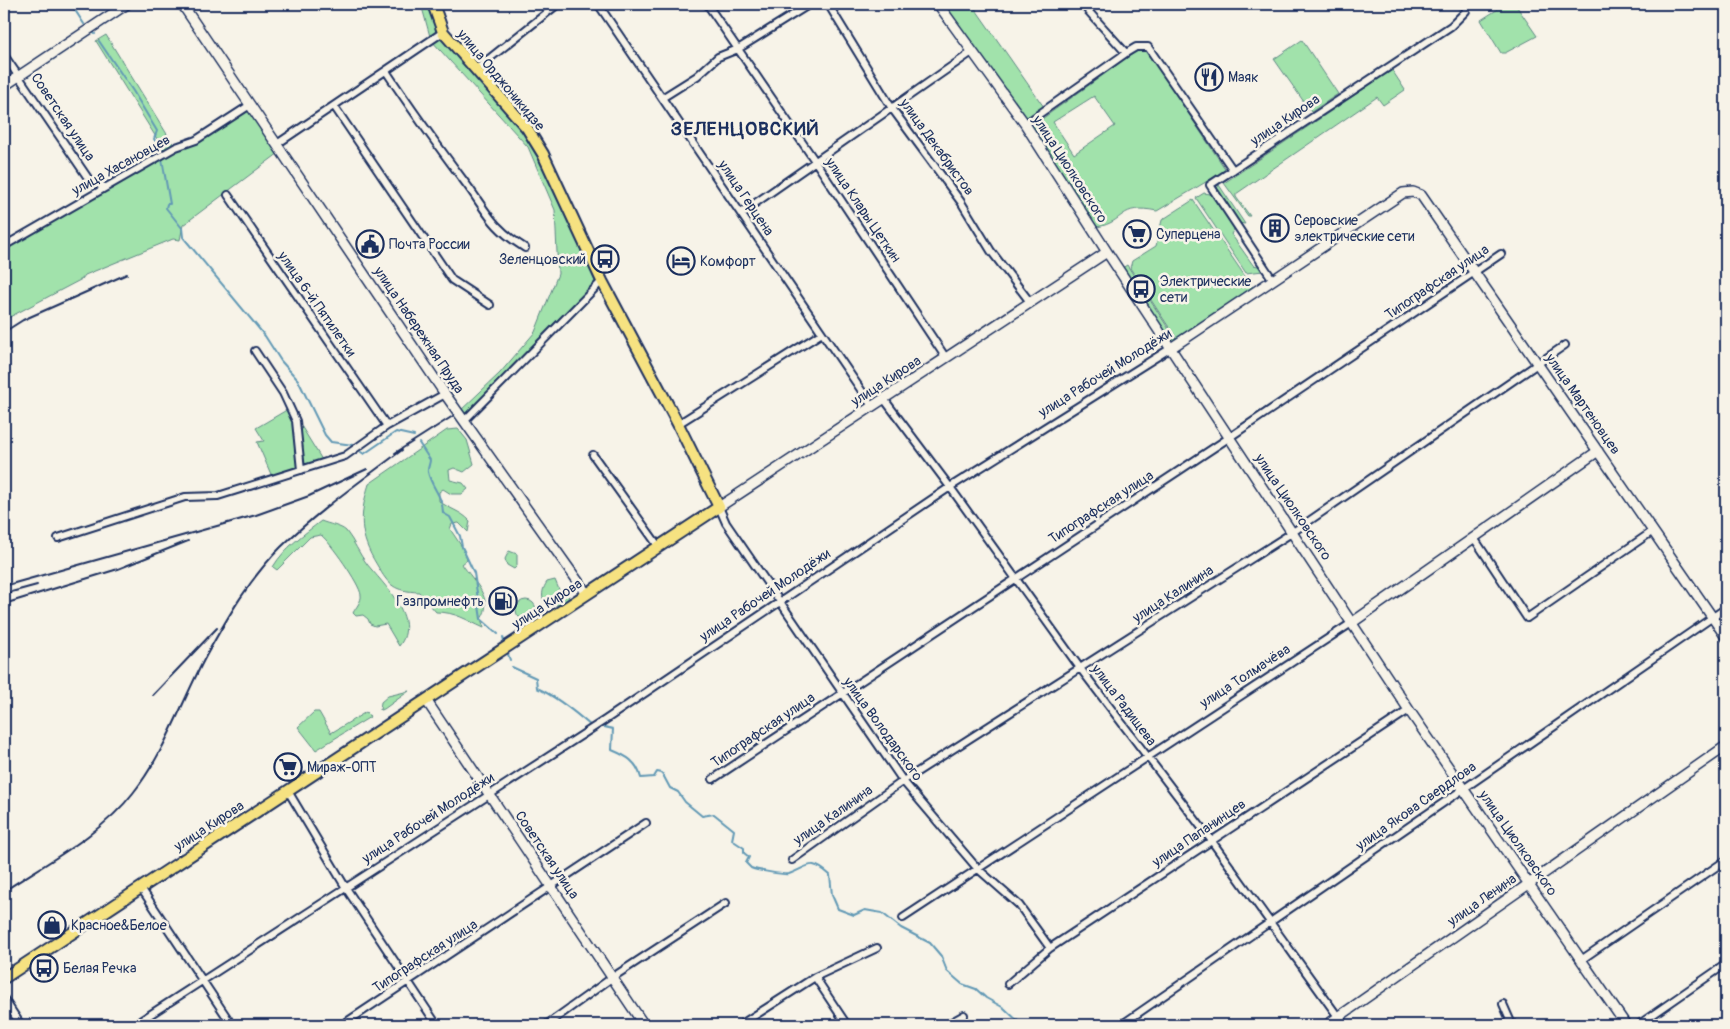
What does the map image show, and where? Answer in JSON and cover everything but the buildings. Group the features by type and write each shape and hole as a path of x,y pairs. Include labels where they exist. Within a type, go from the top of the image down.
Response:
{"main road":[{"name":"улица Орджоникидзе","path":"433,4 444,32 527,128 543,154 602,282 678,424 719,507"},
{"name":"улица Кирова","path":"4,978 719,507"}],"street":[{"path":"4,86 126,4"},
{"name":"улица Набережная Пруда","path":"182,4 446,394 587,594"},
{"path":"476,70 558,4"},
{"name":"улица Герцена","path":"598,4 872,406"},
{"name":"улица Клары Цеткин","path":"707,4 815,161 946,358"},
{"path":"662,98 697,76 718,57 738,50 810,4"},
{"name":"улица Декабристов","path":"828,4 891,106 961,202 991,251 1030,302"},
{"name":"улица Циолковского","path":"938,4 1025,124 1107,252 1353,622 1409,710 1626,1025"},
{"path":"1082,4 1126,53"},
{"name":"улица Кирова","path":"1273,280 1210,186 1451,26 1465,7"},
{"path":"277,144 444,32"},
{"path":"1025,124 1126,53 1136,47 1148,47 1233,170"},
{"path":"741,213 891,106 972,52"},
{"name":"Советская улица","path":"4,55 90,181 105,187"},
{"path":"386,71 422,126 466,183 491,222 506,236 525,248"},
{"name":"улица Хасановцев","path":"4,246 176,147 196,140 250,105"},
{"path":"334,106 452,280 490,305"},
{"name":"улица Рабочей Молодёжи","path":"134,1025 605,720 778,601 950,487 1171,348 1403,193 1413,192"},
{"name":"улица Мартеновцев","path":"1413,192 1421,195 1726,637"},
{"name":"улица 6-й Пятилетки","path":"228,195 387,426"},
{"name":"улица Кирова","path":"719,507 1107,252"},
{"name":"Типографская улица","path":"713,779 1230,437 1501,254"},
{"path":"465,420 602,282"},
{"path":"678,424 822,333"},
{"name":"улица Калинина","path":"792,860 903,781 1293,532 1565,345"},
{"path":"255,351 282,393 296,421 301,470"},
{"path":"58,538 185,497 218,496 344,456 387,426 446,394"},
{"name":"улица Радищева","path":"884,399 950,487 1080,668 1211,840 1344,1025"},
{"name":"улица Толмачёва","path":"903,918 1353,622 1598,451"},
{"path":"593,456 659,547"},
{"name":"улица Володарского","path":"719,507 726,523 778,601 903,781 977,868 1019,905 1050,948"},
{"path":"1474,538 1526,618 1653,531"},
{"name":"улица Якова Свердлова","path":"1121,1025 1726,608"},
{"name":"Советская улица","path":"426,700 644,1025"},
{"name":"улица Папанинцев","path":"1008,984 1050,948 1409,710"},
{"name":"улица Ленина","path":"1328,1025 1726,746"},
{"path":"288,791 346,888 437,1025"},
{"name":"Типографская улица","path":"342,1025 646,823"},
{"path":"1581,960 1726,860"},
{"path":"141,888 232,1025"},
{"path":"546,1025 613,977 726,903"},
{"path":"740,1025 815,977 877,948"},
{"path":"1638,1025 1726,964"},
{"path":"815,977 847,1025"},
{"path":"4,999 21,1025"},
{"path":"1502,1025 1512,1023 1503,1004"},
{"path":"946,1025 964,1015"}],"green space":[{"path":"421,4 433,4 443,32 527,128 602,281 465,420 459,412 500,373 535,332 558,274 555,210 528,147 431,40"},
{"path":"938,4 972,4 1046,110 1025,124"},
{"path":"1506,4 1515,4 1537,36 1505,53 1501,53 1481,20"},
{"path":"106,35 173,144 164,150 96,41"},
{"path":"1302,40 1338,94 1311,112 1274,59"},
{"path":"1138,50 1146,51 1226,170 1157,211 1135,209 1106,225 1097,227 1032,126","holes":["1094,96 1115,126 1074,154 1053,122"]},
{"path":"1392,70 1405,90 1383,105 1377,97 1236,194 1236,197 1250,216 1248,216 1224,183"},
{"path":"248,107 279,153 183,225 180,240 173,239 85,275 82,279 4,320 4,248"},
{"path":"1219,185 1245,224 1238,223 1216,190"},
{"path":"1204,193 1210,194 1235,228 1231,234 1253,265 1258,266 1263,271 1246,273 1196,198"},
{"path":"1193,200 1253,288 1176,338 1130,268 1132,261 1156,246 1162,220"},
{"path":"1127,265 1178,343 1171,348 1119,270"},
{"path":"290,408 324,463 273,479 257,442 264,441 256,428"},
{"path":"458,429 467,440 474,464 464,472 454,468 449,470 450,480 463,483 468,489 462,494 451,494 443,489 439,492 439,501 470,521 468,532 459,523 452,524 450,529 464,550 467,560 462,564 484,597 485,612 481,619 484,628 455,615 436,612 419,592 398,589 389,583 371,555 362,526 363,506 369,484 447,430"},
{"path":"321,521 338,526 346,531 364,560 397,602 403,613 406,625 405,636 399,646 386,624 375,626 370,624 363,615 356,616 353,613 361,600 356,582 321,535 310,537 277,570 273,567 289,547"},
{"path":"509,551 517,554 517,566 514,569 507,565 505,559"},
{"path":"555,580 560,592 569,592 568,600 561,606 544,602 543,599 543,591 547,582"},
{"path":"526,600 533,603 536,610 533,617 526,620 519,617 516,610 519,603"},
{"path":"409,691 380,710 381,702 388,696"},
{"path":"314,712 319,712 331,733 366,712 370,717 316,750 298,727"}],"waterway":[{"path":"71,4 84,24"},
{"path":"99,41 157,131 154,139 160,148"},
{"path":"162,159 170,204 167,204 166,208 182,228 183,237 265,336 281,361 298,380 325,435 331,442 353,445"},
{"path":"361,452 364,454 396,432 414,436"},
{"path":"419,443 430,460 428,472 441,502 443,513 450,517 460,536 462,547 474,573 481,619 498,634"},
{"path":"503,637 504,641"},
{"path":"508,654 510,660"},
{"path":"512,667 536,678 537,688 551,695 591,726"},
{"path":"600,726 613,729 612,750 634,763 641,778 654,777 657,772 662,773 670,788 678,792 685,802 702,816 714,814 734,830 732,840 744,848 744,853 749,857 746,863 751,868 789,874 810,865 818,866 830,875 832,895 838,909 854,915 865,910 882,913 901,928 930,943 941,956 947,971 962,984 976,989 986,998 1004,1008 1022,1025"}],"railway":[{"path":"4,332 23,320 127,274"},
{"path":"395,453 453,416"},
{"path":"4,891 90,835 120,808 155,761 206,656 231,613 259,572 281,547 310,521 402,450"},
{"path":"4,586 256,515 309,496 367,469"},
{"path":"4,604 118,569 188,541"},
{"path":"4,594 37,585"},
{"path":"153,695 217,628"}],"place":[{"name":"Маяк","path":"1209,77"},
{"name":"Серовские электрические сети","path":"1275,228"},
{"name":"Суперцена","path":"1137,234"},
{"name":"Почта России","path":"370,244"},
{"name":"Зеленцовский","path":"605,259"},
{"name":"Комфорт","path":"681,261"},
{"name":"Электрические сети","path":"1141,289"},
{"name":"Газпромнефть","path":"503,601"},
{"name":"Мираж-ОПТ","path":"288,767"},
{"name":"Красное&Белое","path":"52,925"},
{"name":"Белая Речка","path":"44,968"}],"district":[{"name":"ЗЕЛЕНЦОВСКИЙ","path":"745,129"}]}
